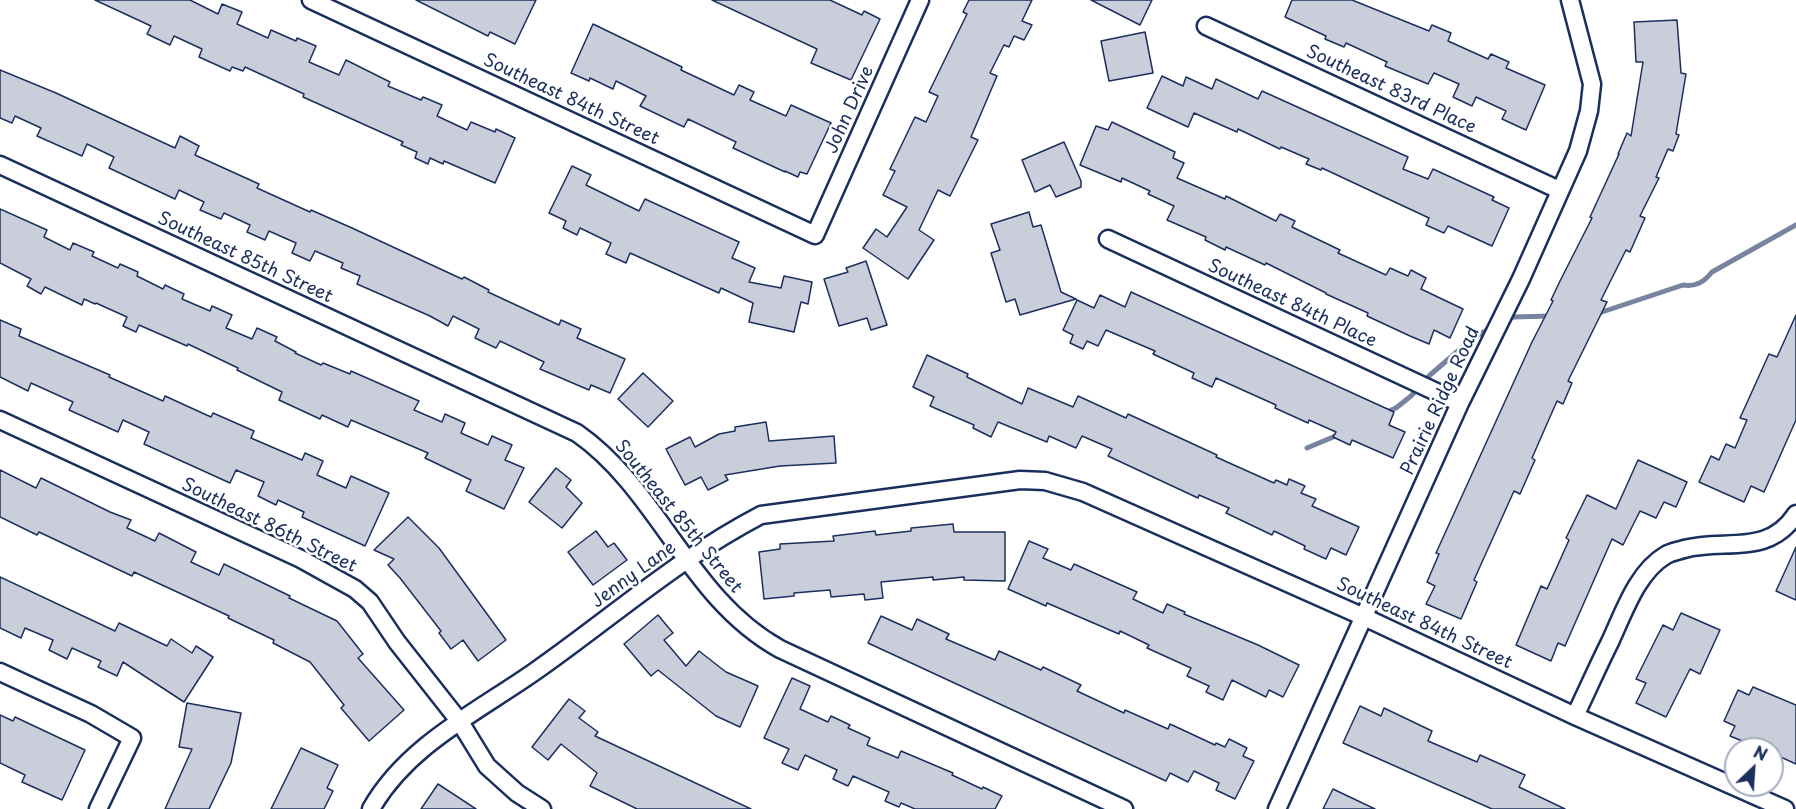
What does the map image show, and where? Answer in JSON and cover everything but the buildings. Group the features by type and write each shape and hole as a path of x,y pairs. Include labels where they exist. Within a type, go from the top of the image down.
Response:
{"street":[{"name":"Southeast 84th Street","path":"311,0 815,236"},
{"name":"John Drive","path":"815,236 920,0"},
{"name":"Prairie Ridge Road","path":"1277,809 1460,403 1521,279 1578,151 1589,111 1592,84 1570,0"},
{"name":"Southeast 83rd Place","path":"1206,26 1559,190"},
{"name":"Southeast 85th Street","path":"0,165 577,433 596,446 618,467 714,596 758,637 1124,809"},
{"name":"Southeast 84th Place","path":"1108,239 1460,403"},
{"name":"Southeast 86th Street","path":"0,420 301,559 343,581 370,602 397,642 460,722 487,766 542,809"},
{"name":"Jenny Lane","path":"371,809 394,777 430,742 536,671 687,560 728,532 761,515 990,483 1020,480 1045,481"},
{"name":"Southeast 84th Street","path":"1045,481 1083,492 1364,617 1575,716 1784,809"},
{"path":"1575,716 1628,603 1644,575 1653,565 1668,554 1695,546 1743,545 1763,541 1780,532 1796,514"},
{"path":"0,672 91,714 132,738 98,809"}],"waterway":[{"path":"1596,314 1683,285 1699,283 1712,272 1796,225"},
{"path":"1505,321 1513,317 1551,316"},
{"path":"1384,413 1396,408 1473,338 1491,328"},
{"path":"1307,448 1338,435"}]}
